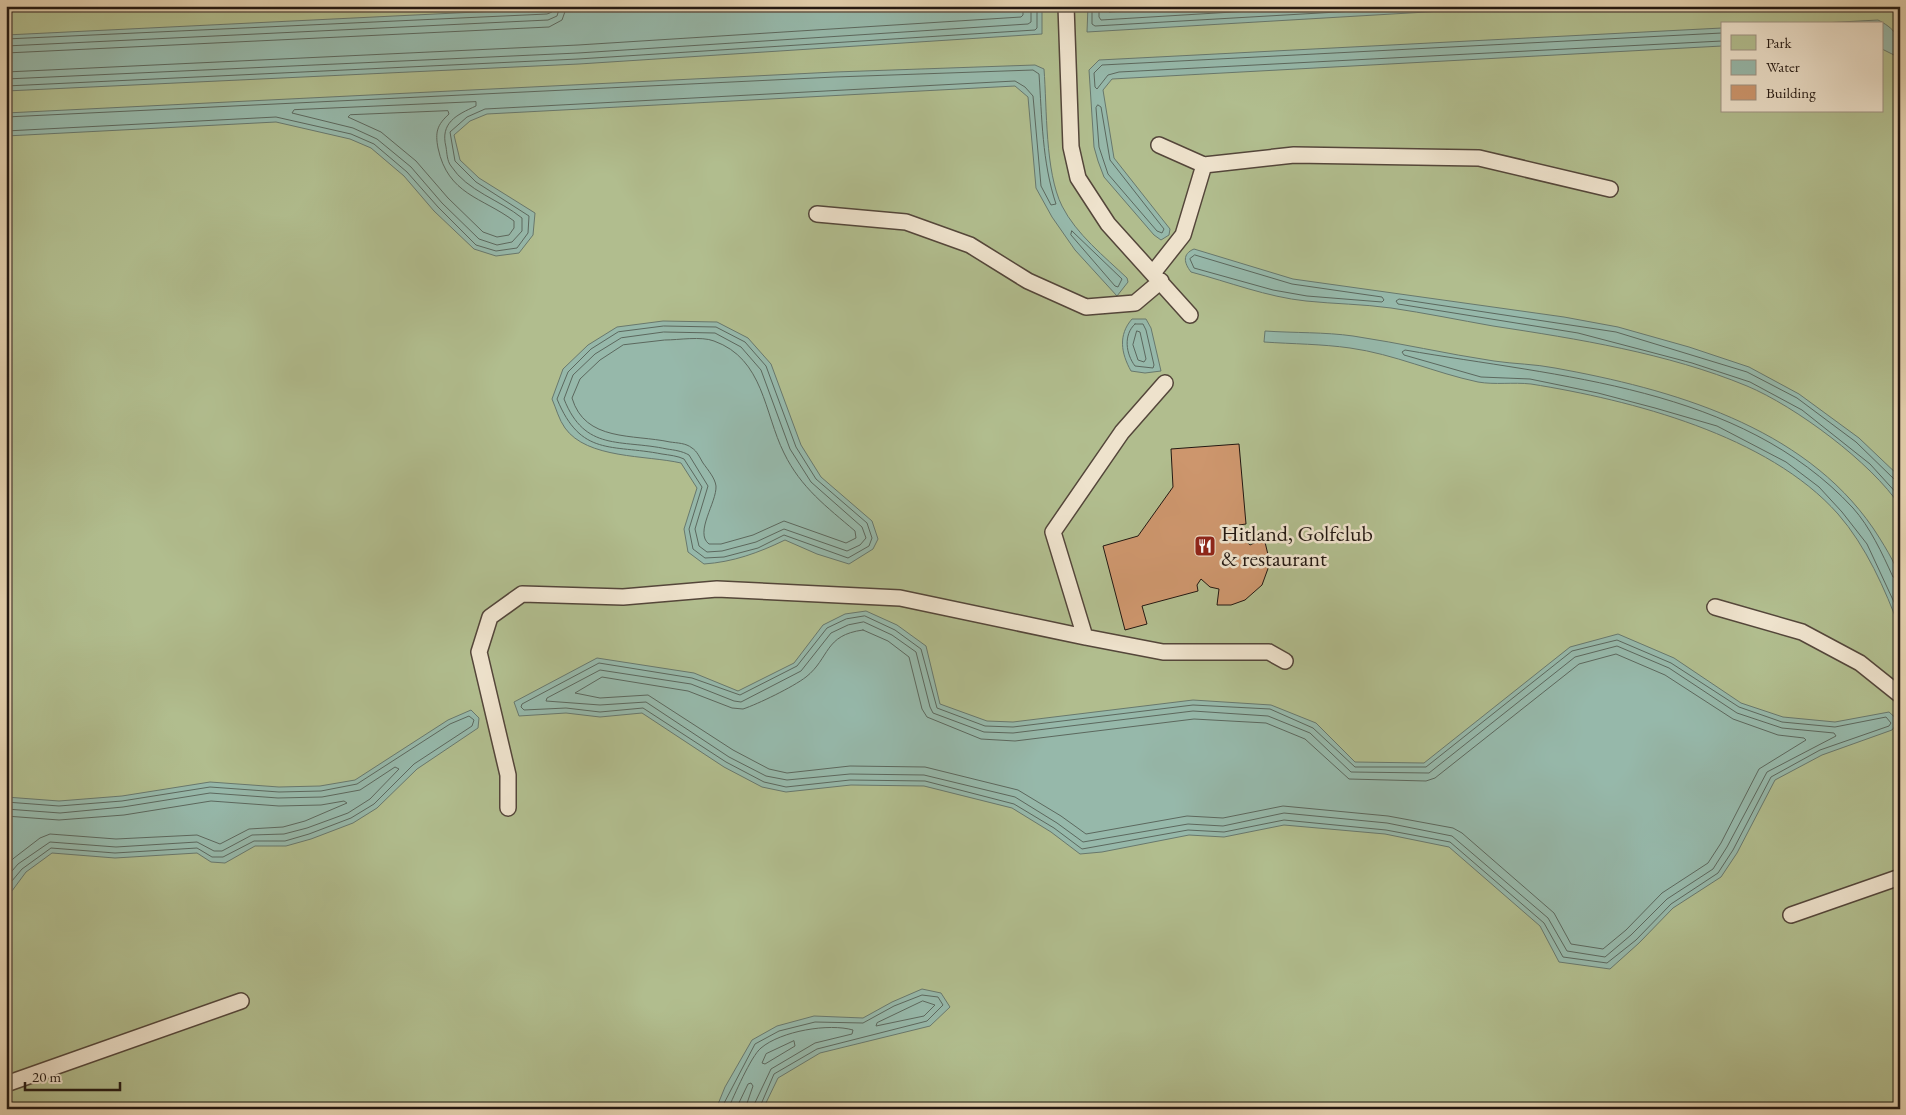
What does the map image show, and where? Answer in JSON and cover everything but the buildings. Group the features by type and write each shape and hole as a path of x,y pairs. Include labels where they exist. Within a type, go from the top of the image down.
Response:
{"lane":[{"path":"1066,6 1071,147 1078,178 1108,224 1190,315"},
{"path":"1159,145 1204,165 1294,155 1479,158 1610,189"},
{"path":"817,214 906,222 970,245 1028,281 1086,307 1135,303 1157,277 1183,235 1204,165"},
{"path":"1085,637 1053,532 1122,432 1165,382"},
{"path":"508,808 508,775 479,652 490,617 522,594 623,598 717,589 900,598 1163,652 1269,652 1285,661"},
{"path":"1715,607 1802,632 1860,663 1900,695"},
{"path":"1791,915 1900,877"},
{"path":"6,1084 241,1001"}],"green space":[{"path":"6,6 1900,6 1900,1109 6,1109"}],"water":[{"path":"599,6 1042,6 1042,34 579,64 6,91 6,35"},
{"path":"1088,6 1528,6 1087,32"},
{"path":"1878,20 1881,22 1841,22"},
{"path":"1884,24 1896,34 1898,39 1899,50 1896,56 1884,50"},
{"path":"1721,28 1721,46 1112,79 1103,90 1114,158 1170,229 1169,235 1161,240 1154,235 1104,177 1098,161 1094,147 1089,70 1099,60"},
{"path":"1035,65 1044,69 1050,158 1056,192 1062,206 1075,226 1127,278 1128,282 1117,296 1075,250 1052,217 1036,188 1028,97 1015,86 487,114 470,121 454,135 460,160 479,178 535,213 533,235 519,253 496,256 474,249 434,211 404,176 371,148 350,139 276,122 6,136 6,113 835,72"},
{"path":"1194,249 1293,279 1564,317 1618,327 1689,347 1749,367 1799,394 1859,438 1900,477 1900,506 1887,489 1852,454 1809,421 1766,395 1717,374 1622,348 1557,336 1391,308 1306,301 1277,296 1191,272 1185,259 1187,253"},
{"path":"1132,319 1146,319 1151,328 1161,371 1145,373 1131,371 1125,358 1122,344 1125,331"},
{"path":"663,321 717,322 748,338 771,364 801,445 821,477 872,521 878,539 873,549 849,564 817,554 785,540 745,556 704,564 688,552 684,529 697,488 681,463 602,451 575,438 565,428 552,399 563,369 588,345 617,327"},
{"path":"1265,331 1353,336 1494,361 1555,368 1644,388 1688,401 1731,418 1772,438 1810,463 1844,493 1873,528 1892,560 1900,579 1900,629 1874,568 1848,526 1838,514 1809,486 1775,463 1736,442 1696,425 1654,411 1611,400 1531,384 1478,382 1383,355 1350,348 1264,342"},
{"path":"866,611 897,625 926,646 940,704 987,721 1013,722 1193,700 1271,705 1316,723 1355,762 1424,763 1570,647 1618,634 1674,658 1741,703 1783,717 1835,722 1889,712 1899,721 1892,730 1822,755 1775,780 1737,853 1721,877 1673,908 1610,969 1559,962 1540,926 1449,847 1385,834 1284,825 1224,837 1189,835 1102,852 1080,854 1051,832 1012,808 924,786 851,785 786,792 762,787 724,767 642,713 600,717 566,713 519,716 514,702 597,658 694,673 738,691 794,663 823,625 845,614"},
{"path":"471,710 479,718 478,728 417,769 377,808 353,823 286,846 255,846 225,863 211,862 197,853 115,858 52,853 26,872 6,899 6,797 59,801 122,796 210,782 279,787 320,786 355,780 448,720"},
{"path":"922,989 941,993 950,1007 930,1026 820,1053 778,1078 763,1109 716,1109 725,1087 752,1040 777,1026 814,1016 863,1018 892,1002"}],"place":[{"name":"Hitland, Golfclub & restaurant","path":"1205,546"}]}
